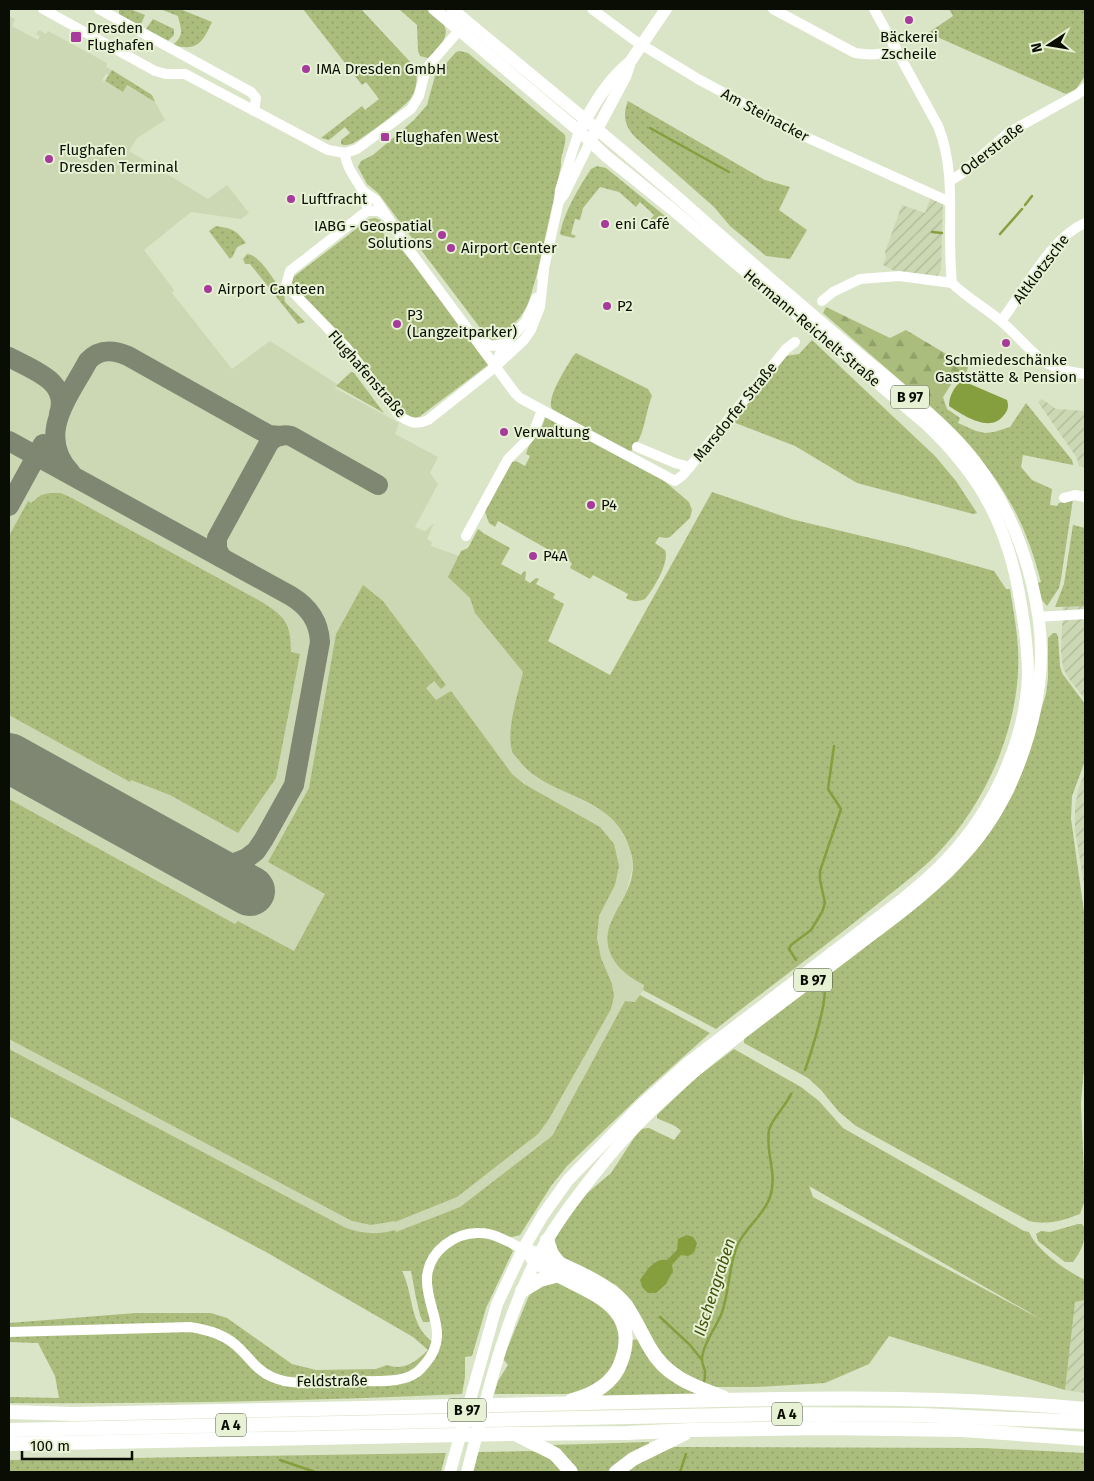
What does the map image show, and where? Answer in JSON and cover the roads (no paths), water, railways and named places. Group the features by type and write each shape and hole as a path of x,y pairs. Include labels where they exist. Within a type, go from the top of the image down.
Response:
{"highway":[{"path":"548,1240 560,1270 606,1287 623,1302 655,1357 673,1375 696,1387 731,1400"},
{"path":"523,1249 603,1298 618,1314 626,1339 620,1366 605,1385 576,1399 554,1404"},
{"path":"522,1291 560,1270"},
{"path":"9,1412 84,1414 819,1399 962,1401 1032,1404 1085,1409"},
{"name":"A 4","path":"9,1430 870,1414 1085,1422"},
{"name":"A 4","path":"9,1444 824,1428 985,1432 1085,1439"},
{"path":"616,1472 642,1454 692,1430"},
{"path":"514,1434 555,1454 571,1472"}],"main road":[{"name":"Hermann-Reichelt-Straße","path":"434,9 463,26 582,125 597,130 922,407 959,442 990,483 1010,520 1029,570 1038,616 1041,648 1037,696 1027,741 1011,783 989,823 967,852 931,889 690,1075 643,1119 598,1169 537,1258"},
{"name":"Hermann-Reichelt-Straße","path":"452,9 463,26"},
{"name":"Flughafenstraße","path":"590,142 625,77 630,62 666,9"},
{"name":"Flughafenstraße","path":"582,125 604,88 630,62"},
{"name":"Hermann-Reichelt-Straße","path":"523,1249 543,1215 568,1180 641,1105 720,1037 925,881 948,859 980,818 1002,779 1018,732 1028,678 1027,645 1014,568 998,519 973,477 952,450 926,424 590,142 582,125"},
{"path":"1023,618 1038,616"},
{"name":"B 97","path":"450,1472 497,1304 523,1249"},
{"name":"B 97","path":"467,1472 494,1370 522,1291 537,1258"}],"street":[{"path":"43,9 155,71 166,74 185,74 328,150 344,153 357,149 412,109 419,96 429,65 463,26"},
{"path":"99,9 251,92 256,98 254,112"},
{"name":"Am Steinacker","path":"592,9 641,44 698,79 806,137 950,202"},
{"path":"773,9 855,53 869,55 892,52 896,48"},
{"path":"874,9 942,134 949,162 952,284"},
{"name":"Oderstraße","path":"950,182 1008,133 1078,94 1085,88"},
{"name":"Flughafenstraße","path":"505,344 520,330 529,316 535,301 544,270 560,190 582,125"},
{"name":"Flughafenstraße","path":"559,201 565,194 590,142"},
{"path":"344,153 346,164 363,191 368,210 379,211 385,215"},
{"path":"363,191 376,200 515,393 520,398 542,410 531,435 508,459 466,536"},
{"name":"Flughafenstraße","path":"368,210 290,271 286,285 346,347 400,416 411,423 418,424 428,420 515,350 531,330 540,307 544,270"},
{"name":"Altklotzsche","path":"1001,321 1048,255 1070,231 1085,223"},
{"path":"822,301 833,292 860,279 899,276 952,284 1001,321 1037,357 1054,368 1085,374"},
{"path":"475,338 492,346 505,344"},
{"name":"Marsdorfer Straße","path":"542,410 675,481 690,467 786,349 795,342"},
{"path":"495,367 499,354 505,344"},
{"path":"637,447 675,463 690,467"},
{"path":"1064,498 1075,495 1085,497"},
{"path":"1038,616 1085,614"},
{"name":"Feldstraße","path":"9,1332 190,1326 216,1332 240,1348 260,1371 282,1381 397,1380 416,1374 430,1358 436,1345 438,1332 427,1275 431,1262 439,1250 446,1243 463,1235 481,1233 492,1235 523,1249"}],"waterway":[{"path":"650,128 729,172"},
{"path":"1025,205 1032,196"},
{"path":"1000,234 1022,209"},
{"path":"932,232 942,233"},
{"name":"Ilschengraben","path":"796,960 789,949 791,945 811,930 825,903 820,871 841,809 828,789 834,746"},
{"name":"Ilschengraben","path":"805,1070 821,1016 825,995 824,989"},
{"name":"Ilschengraben","path":"704,1382 703,1355 724,1306 735,1252 741,1238 764,1210 770,1197 773,1180 768,1139 769,1130 791,1094"},
{"path":"660,1317 690,1345 702,1360"},
{"name":"Ilschengraben","path":"680,1472 686,1454"},
{"path":"280,1460 315,1472"}],"place":[{"name":"Bäckerei Zscheile","path":"909,20"},
{"name":"Dresden Flughafen","path":"76,37"},
{"name":"IMA Dresden GmbH","path":"306,69"},
{"name":"Flughafen West","path":"385,137"},
{"name":"Flughafen Dresden Terminal","path":"49,159"},
{"name":"Luftfracht","path":"291,199"},
{"name":"eni Café","path":"605,224"},
{"name":"IABG - Geospatial Solutions","path":"442,235"},
{"name":"Airport Center","path":"451,248"},
{"name":"Airport Canteen","path":"208,289"},
{"name":"P2","path":"607,306"},
{"name":"P3 (Langzeitparker)","path":"397,324"},
{"name":"Schmiedeschänke Gaststätte & Pension","path":"1006,343"},
{"name":"Verwaltung","path":"504,432"},
{"name":"P4","path":"591,505"},
{"name":"P4A","path":"533,556"}]}
